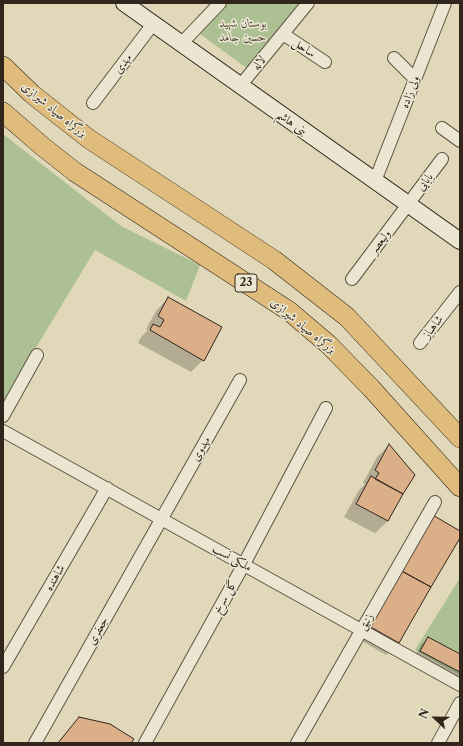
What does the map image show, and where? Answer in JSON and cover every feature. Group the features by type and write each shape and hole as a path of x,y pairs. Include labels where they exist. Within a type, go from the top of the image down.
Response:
{"highway":[{"name":"بزرگراه صیاد شیرازی","path":"3,66 32,94 89,139 274,260 347,317 460,438"},
{"name":"بزرگراه صیاد شیرازی","path":"3,112 42,146 76,172 289,311 328,344 371,388 460,487"}],"main road":[{"name":"بنی هاشم","path":"124,3 459,239"}],"street":[{"path":"181,44 220,3"},
{"name":"لاله","path":"240,86 308,3"},
{"name":"ولی زاده","path":"375,181 445,3"},
{"name":"مهدی","path":"93,103 153,24"},
{"name":"ساحل","path":"283,34 325,62"},
{"path":"394,58 415,79"},
{"path":"442,128 460,141"},
{"name":"بابایی","path":"408,204 442,159"},
{"name":"ولیعصر","path":"352,279 408,204"},
{"name":"شاهباز","path":"420,343 460,292"},
{"path":"3,416 37,355"},
{"name":"مهدوی","path":"161,518 240,380"},
{"name":"گل سرخ","path":"145,743 244,564 326,408"},
{"name":"ملکی نسب","path":"3,431 362,629 460,685"},
{"name":"شاهنده","path":"3,667 107,488"},
{"name":"زنبق","path":"297,743 435,502"},
{"name":"جعفری","path":"35,743 161,518"},
{"path":"438,743 460,703"}],"green space":[{"name":"بوستان شهید حسین جامد","path":"228,3 303,3 248,69 200,34"},
{"path":"3,134 121,226 200,265 186,301 95,250 3,402"},
{"path":"460,578 460,675 415,650"}],"building":[{"path":"168,297 222,327 204,361 150,330 153,324 160,327 164,320 158,316"},
{"path":"389,444 415,475 403,494 375,479 379,473 375,470"},
{"path":"371,476 403,494 388,521 356,504"},
{"path":"431,514 460,531 460,538 431,587 398,569"},
{"path":"398,569 431,587 399,643 369,626"},
{"path":"428,637 460,654 460,672 420,651"},
{"path":"79,717 110,724 134,739 131,743 58,743"}]}
